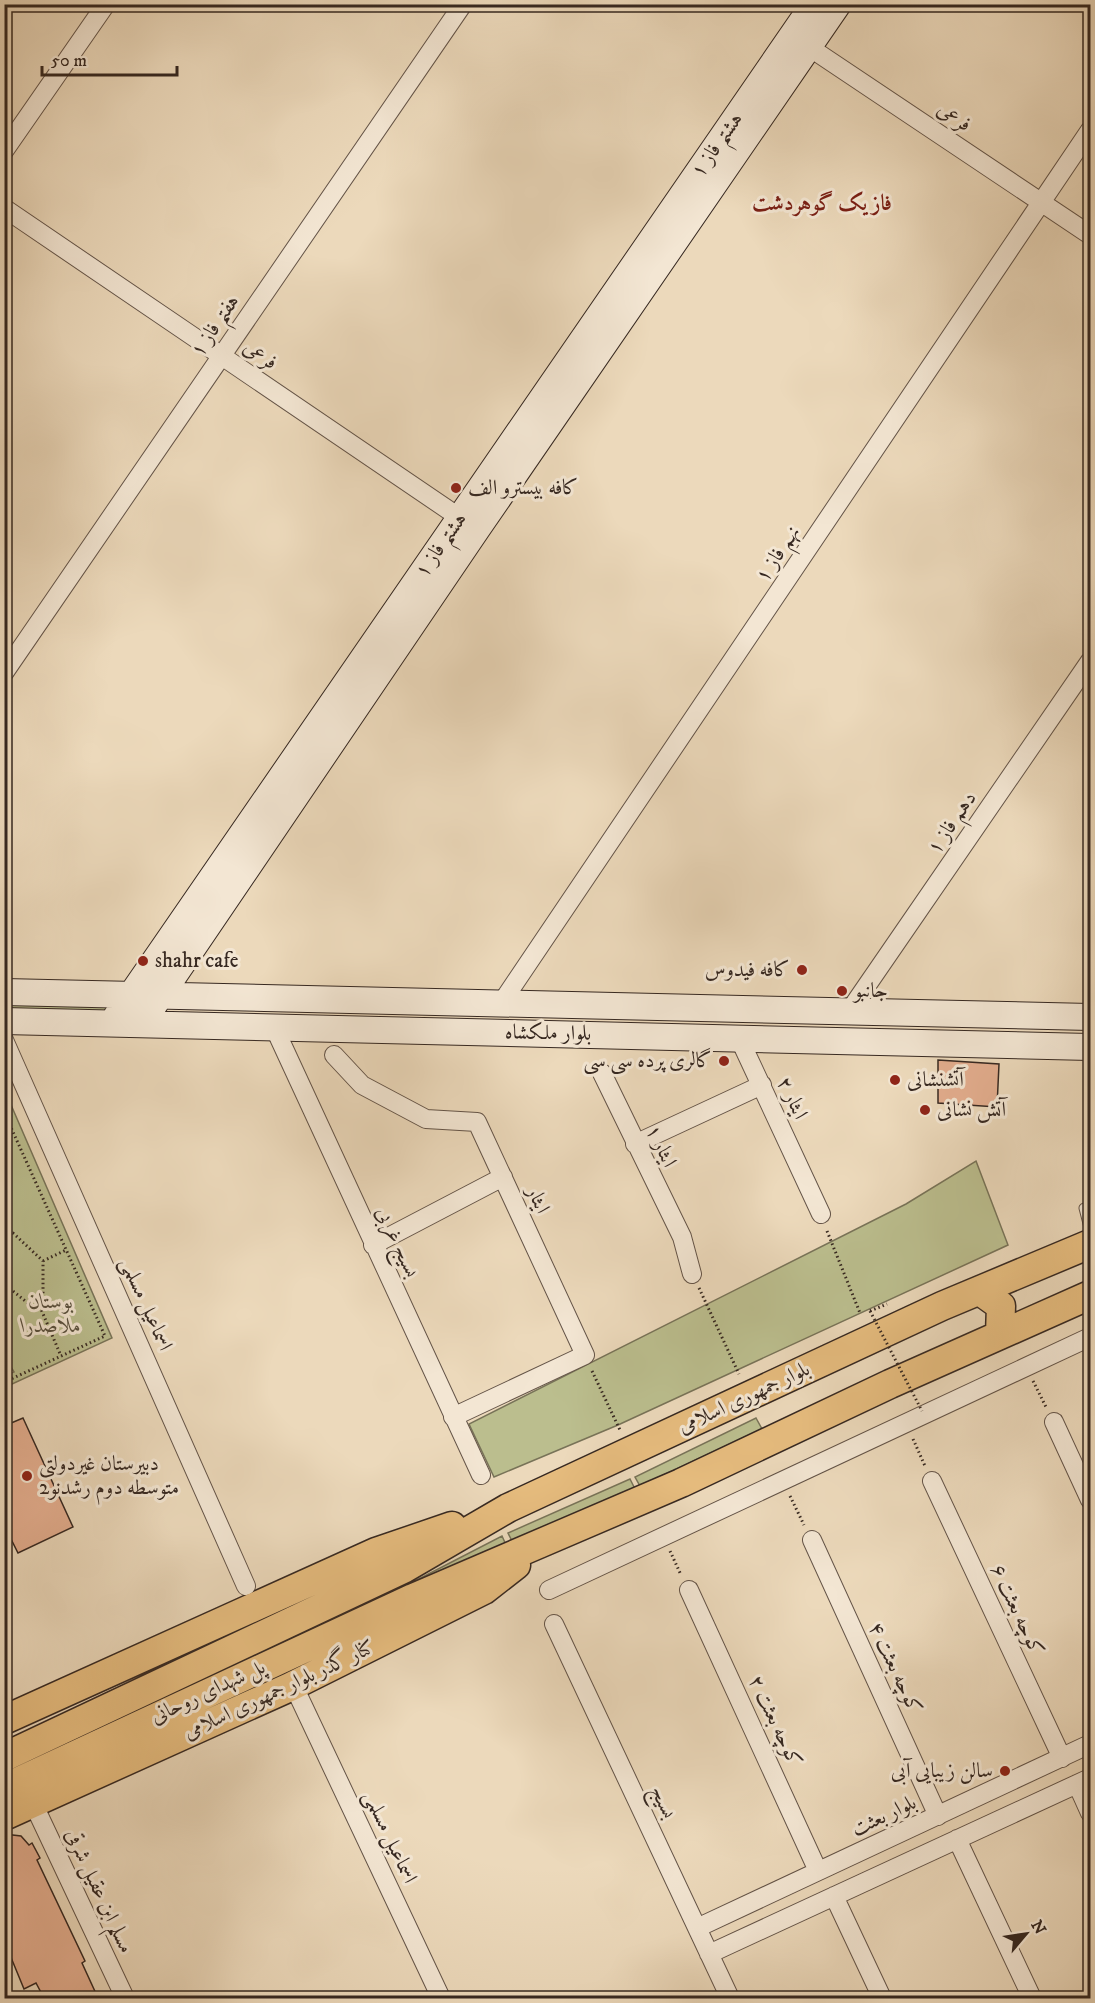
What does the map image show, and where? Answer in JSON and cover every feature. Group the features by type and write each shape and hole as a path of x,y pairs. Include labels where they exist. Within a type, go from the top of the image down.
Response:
{"main road":[{"name":"هشتم فاز ۱","path":"801,41 814,4"},
{"name":"هشتم فاز ۱","path":"112,1023 129,996 468,524 801,41 838,4"},
{"name":"هشتم فاز ۱","path":"141,1024 468,524"},
{"name":"بلوار ملکشاه","path":"4,992 1090,1017"},
{"path":"966,1044 978,1030 968,1014"},
{"path":"1056,1016 1048,1031 1055,1042 1064,1045"},
{"name":"بلوار ملکشاه","path":"4,1021 1090,1047"},
{"name":"بلوار جمهوری اسلامی","path":"405,1568 508,1508 931,1311 1090,1244"},
{"path":"980,1291 1001,1306 1000,1334"},
{"path":"541,1544 681,1483 1000,1334 1090,1295"},
{"path":"4,1720 376,1552 508,1508"},
{"name":"پل شهدای روحانی","path":"4,1788 413,1598 541,1544"},
{"name":"کنار گذر بلوار جمهوری اسلامی","path":"4,1816 290,1687 484,1590 541,1544"},
{"name":"پل شهدای روحانی","path":"4,1757 405,1568"}],"street":[{"path":"4,151 106,4"},
{"path":"447,4 448,26"},
{"name":"هفتم فاز ۱","path":"4,673 463,4"},
{"name":"فرعی","path":"801,41 1090,236"},
{"name":"نهم فاز ۱","path":"502,1002 1090,130"},
{"name":"فرعی","path":"4,208 468,524"},
{"name":"دهم فاز ۱","path":"850,1010 1090,661"},
{"name":"بسیج غربی","path":"274,1027 481,1474"},
{"name":"ایثار ۲","path":"739,1038 806,1177 821,1214"},
{"name":"اسماعیل مسلمی","path":"4,1040 246,1586"},
{"name":"ایثار","path":"334,1055 362,1085 426,1119 477,1122 585,1355"},
{"name":"ایثار ۱","path":"602,1073 682,1237 692,1274"},
{"path":"635,1144 762,1085"},
{"path":"374,1245 503,1177"},
{"path":"549,1590 887,1429 906,1423 1090,1337"},
{"path":"453,1417 585,1355"},
{"path":"1054,1422 1090,1500"},
{"name":"کوچه بعثت ۶","path":"932,1481 1062,1758"},
{"name":"کوچه بعثت ۴","path":"812,1540 938,1816"},
{"name":"کوچه بعثت ۲","path":"689,1590 818,1871"},
{"name":"بسیج","path":"554,1624 730,1998"},
{"name":"اسماعیل مسلمی","path":"298,1695 441,1998"},
{"name":"بلوار بعثت","path":"697,1928 1090,1744"},
{"path":"709,1954 1084,1781 1090,1813"},
{"path":"1002,1786 1014,1813"},
{"name":"مسلم ابن عقیل شرقی","path":"33,1803 125,1998"},
{"path":"957,1839 1032,1998"},
{"path":"882,1842 895,1868"},
{"path":"834,1896 882,1998"}],"lane":[{"path":"1084,1208 1090,1231"}],"path":[{"path":"4,1112 105,1336 11,1379"},
{"path":"821,1214 860,1312"},
{"path":"5,1233 11,1242"},
{"path":"4,1280 8,1287 30,1304 38,1302 43,1297 42,1261 13,1233 5,1233"},
{"path":"42,1261 66,1250"},
{"path":"692,1274 739,1374"},
{"path":"38,1302 61,1356"},
{"path":"887,1304 870,1311 922,1411"},
{"path":"585,1355 621,1431"},
{"path":"1026,1367 1054,1422"},
{"path":"906,1423 932,1481"},
{"path":"783,1480 812,1540"},
{"path":"663,1537 689,1590"}],"green space":[{"path":"5,1000 114,1002 108,1014 5,1014"},
{"name":"بوستان ملاصدرا","path":"5,1091 112,1338 10,1385 7,1375 14,1372 11,1367 4,1369"},
{"path":"976,1161 1008,1245 618,1425 494,1477 469,1424 906,1204"},
{"path":"756,1418 762,1429 640,1486 635,1477"},
{"path":"630,1479 635,1489 513,1543 508,1533"},
{"path":"502,1536 507,1547 411,1583"}],"building":[{"path":"938,1060 999,1064 997,1107 938,1103"},
{"name":"دبیرستان غیردولتی متوسطه دوم رشدنو2","path":"23,1418 73,1527 18,1553 4,1525 4,1426"},
{"path":"4,1834 21,1836 29,1845 32,1843 40,1858 37,1860 85,1961 82,1963 98,1998 44,1998 36,1983 24,1989 10,1955 4,1953"}],"place":[{"name":"کافه بیسترو الف","path":"456,488"},
{"name":"shahr cafe","path":"143,961"},
{"name":"كافه فيدوس","path":"802,970"},
{"name":"جانبو","path":"842,991"},
{"name":"گالری پرده سی سی","path":"724,1061"},
{"name":"آتشنشانی","path":"895,1080"},
{"name":"آتش نشانی","path":"925,1110"},
{"name":"دبیرستان غیردولتی متوسطه دوم رشدنو2","path":"27,1476"},
{"name":"سالن زیبایی آبی","path":"1005,1771"}],"district":[{"name":"فاز یک گوهردشت","path":"822,203"}]}
